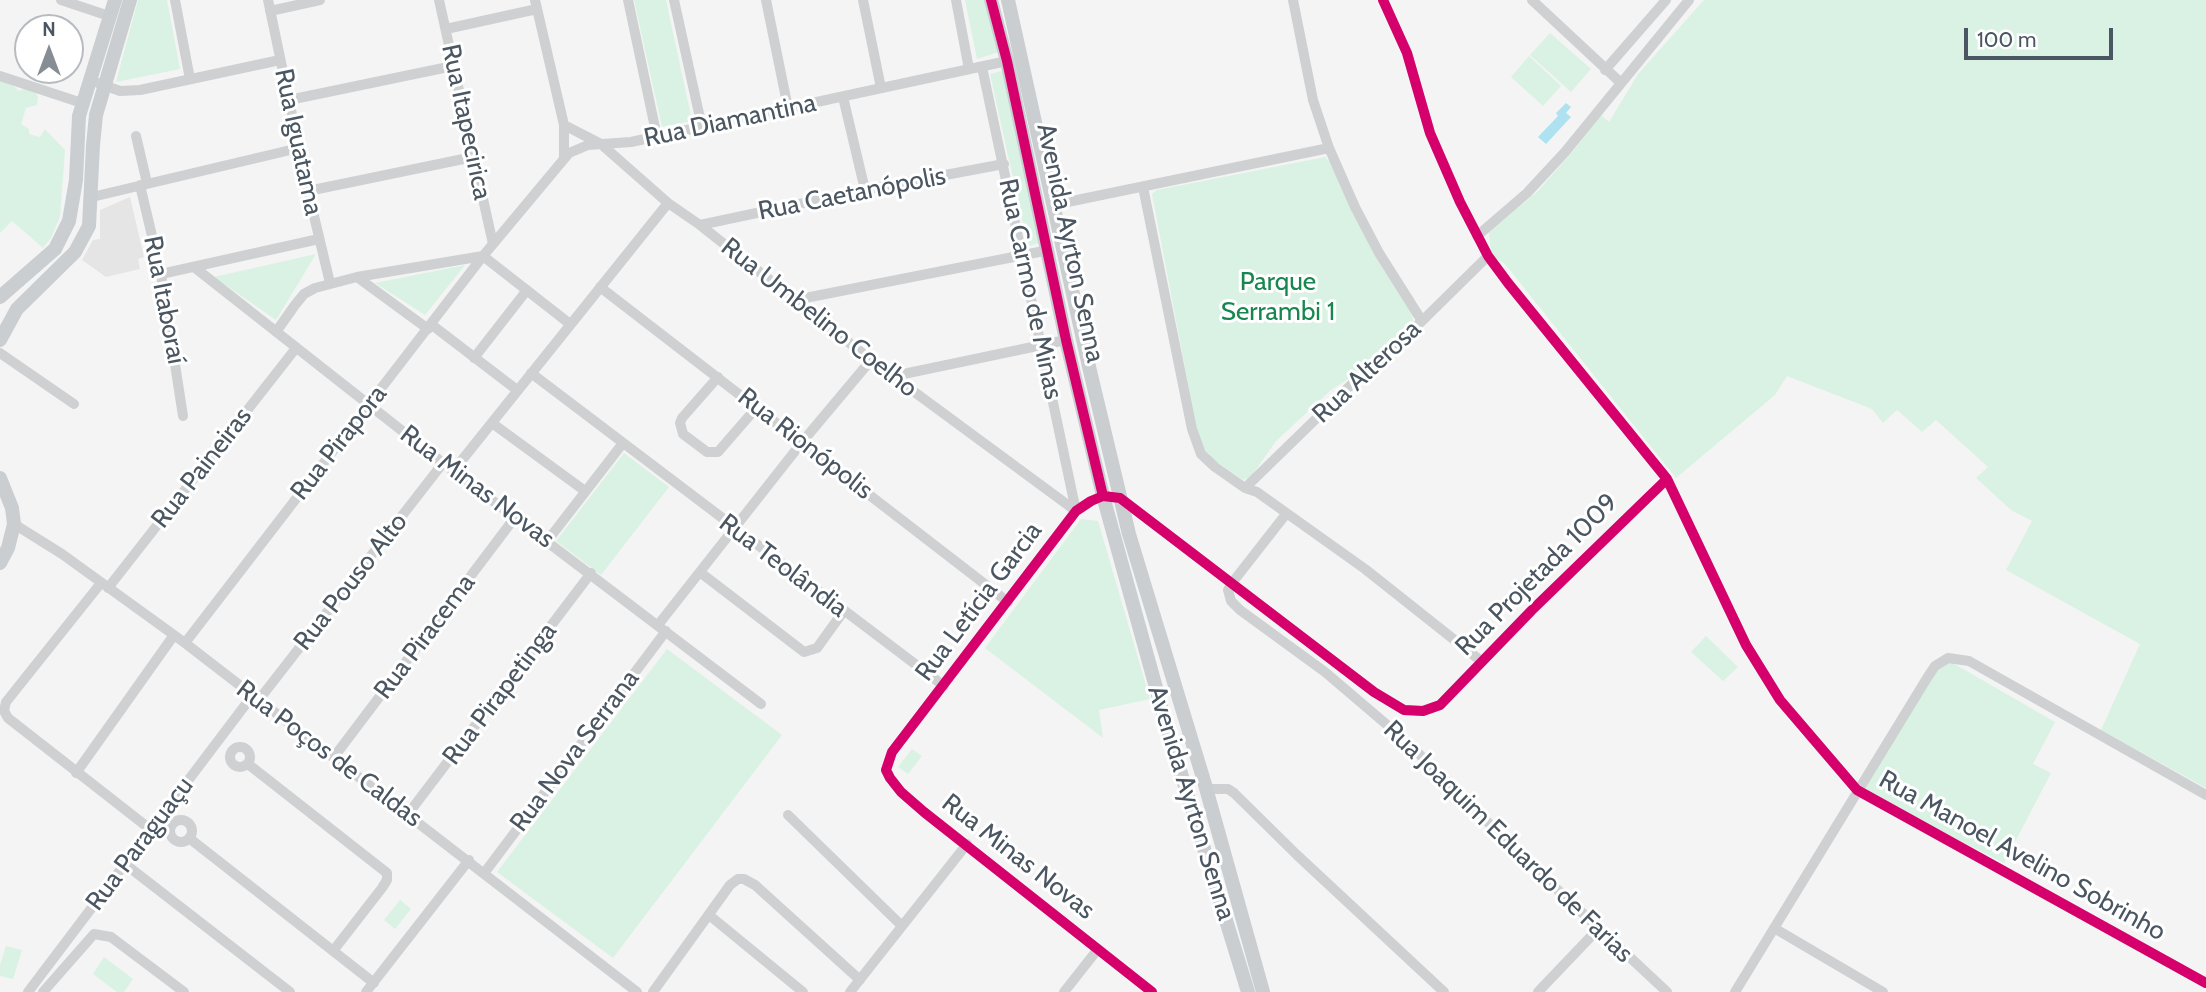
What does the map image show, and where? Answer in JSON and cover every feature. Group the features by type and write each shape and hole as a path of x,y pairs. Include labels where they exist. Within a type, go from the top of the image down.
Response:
{"main road":[{"path":"0,297 55,249 69,221 76,180 82,103 115,0"},
{"path":"0,340 17,309 75,252 85,237 92,197 94,128 130,0"},
{"name":"Avenida Ayrton Senna","path":"991,0 1007,61 1066,340 1103,496 1168,731 1248,992"},
{"name":"Avenida Ayrton Senna","path":"1008,0 1120,498 1263,992"},
{"path":"21,278 34,291"},
{"path":"1074,375 1090,371"},
{"path":"0,478 12,508 14,524 8,548 0,563"}],"street":[{"path":"61,0 109,16"},
{"path":"174,0 190,79"},
{"path":"269,6 320,0"},
{"name":"Rua Itapecirica","path":"439,0 493,244"},
{"path":"628,0 657,137"},
{"path":"674,0 702,127"},
{"path":"766,0 788,108"},
{"path":"863,0 881,88"},
{"path":"956,0 970,69"},
{"path":"1293,0 1313,100 1329,148 1379,253 1422,321"},
{"name":"Rua Manoel Avelino Sobrinho","path":"1383,0 1408,53 1430,133 1488,256 1667,479 1745,645 1780,699 1857,790 2100,931 2206,983"},
{"path":"1532,0 1620,83"},
{"path":"1605,70 1666,0"},
{"path":"1477,236 1527,193 1565,152 1689,0"},
{"path":"446,29 536,4 564,125 564,159"},
{"name":"Rua Iguatama","path":"269,6 330,283"},
{"path":"89,79 120,91 140,90 280,60"},
{"name":"Rua Diamantina","path":"493,244 564,159 581,146 657,137 1007,61"},
{"path":"289,100 453,66"},
{"name":"Rua Carmo de Minas","path":"982,67 1076,511"},
{"path":"0,76 82,103"},
{"path":"843,97 865,190"},
{"name":"Rua Umbelino Coelho","path":"564,125 601,144 668,203 700,225 871,360 1076,511"},
{"name":"Rua Itaboraí","path":"136,136 183,416"},
{"path":"92,197 299,148"},
{"path":"1053,205 1329,148"},
{"path":"308,191 473,157"},
{"name":"Rua Caetanópolis","path":"700,225 1004,164"},
{"path":"1143,187 1195,439 1205,459 1245,488 1257,492 1365,569 1482,661"},
{"path":"454,470 668,203"},
{"path":"161,274 319,239"},
{"name":"Rua Pirapora","path":"185,643 493,244"},
{"path":"795,300 1049,250"},
{"path":"276,332 304,295 330,283 483,256 570,324"},
{"name":"Rua Alterosa","path":"1245,488 1357,378 1422,321 1488,256"},
{"name":"Rua Minas Novas","path":"194,267 443,463 761,704"},
{"path":"357,277 517,390"},
{"name":"Rua Rionópolis","path":"600,287 803,441 1008,602"},
{"path":"474,358 527,290"},
{"path":"894,376 1066,340"},
{"name":"Rua Paineiras","path":"3,700 105,585 296,348"},
{"path":"0,353 74,404"},
{"name":"Rua Nova Serrana","path":"485,872 734,529 871,360"},
{"name":"Rua Teolândia","path":"531,373 944,686"},
{"path":"718,377 682,418 680,429 691,440 707,452 718,452 757,407"},
{"path":"492,423 585,491"},
{"path":"548,540 623,443"},
{"name":"Rua Pouso Alto","path":"255,698 443,463"},
{"name":"Rua Projetada 1009","path":"1440,705 1667,479"},
{"path":"1103,496 1120,498"},
{"name":"Rua Letícia Garcia","path":"898,744 924,704 944,686 1076,511 1103,496"},
{"name":"Rua Joaquim Eduardo de Farias","path":"1120,498 1392,704 1414,712 1440,705"},
{"path":"1232,583 1286,513"},
{"name":"Rua Piracema","path":"334,758 516,516"},
{"name":"Rua Poços de Caldas","path":"14,524 185,643 638,992"},
{"name":"Rua Pirapetinga","path":"408,814 591,573"},
{"path":"701,573 804,652 817,648 843,612"},
{"name":"Rua Joaquim Eduardo de Farias","path":"1232,583 1228,590 1230,598 1240,610 1325,672 1408,743 1667,992"},
{"path":"76,773 174,635"},
{"path":"1735,992 1935,666 1948,658 1969,661 2141,764 2206,795"},
{"name":"Rua Paraguaçu","path":"28,992 150,829 255,698"},
{"path":"3,700 8,718 150,829"},
{"name":"Rua Minas Novas","path":"898,744 886,770 901,792 928,807 967,844 1098,949 1139,988 1152,992"},
{"path":"248,764 387,873 387,880 382,888 333,951"},
{"path":"1206,789 1228,789 1234,793 1444,992"},
{"path":"788,816 902,926"},
{"path":"189,838 333,951 370,988 469,860"},
{"path":"850,992 967,844"},
{"path":"125,864 290,992"},
{"path":"653,992 734,881 738,880 749,881 859,980"},
{"path":"709,915 803,992"},
{"path":"1538,992 1599,928"},
{"path":"1774,928 1883,992"},
{"path":"44,992 94,934 111,937 184,992"},
{"path":"1064,992 1098,949"}],"shaded area":[{"path":"130,197 144,257 138,259 140,269 106,277 82,260 93,240 100,239 100,210"}],"green space":[{"path":"138,0 167,0 180,69 116,82"},
{"path":"634,0 666,0 692,121 662,127"},
{"path":"965,0 985,0 999,52 977,59"},
{"path":"1704,0 2206,0 2206,788 2101,730 2140,644 2006,570 2032,521 2011,510 1976,478 1988,467 1936,420 1922,432 1897,410 1883,423 1872,409 1787,376 1775,395 1676,478 1505,264 1491,255 1489,231 1537,192 1601,115 1609,122 1638,74"},
{"path":"1550,33 1591,69 1571,92 1530,55"},
{"path":"1529,56 1561,86 1543,106 1511,77"},
{"path":"1005,70 1044,242 1028,246 990,74"},
{"path":"0,81 9,82 19,91 25,88 36,93 37,105 26,108 21,124 29,129 29,134 40,137 45,129 65,150 60,217 51,238 43,248 12,221 0,233"},
{"name":"Parque Serrambi 1","path":"1325,157 1330,162 1376,258 1412,314 1413,321 1365,368 1331,390 1276,441 1251,477 1243,480 1213,459 1198,436 1152,194 1157,190"},
{"path":"316,254 276,320 214,277"},
{"path":"465,265 425,315 375,283"},
{"path":"624,453 669,487 601,575 556,541"},
{"path":"1081,519 1098,521 1150,699 1099,710 1103,738 985,648"},
{"path":"1706,636 1738,667 1723,681 1691,652"},
{"path":"667,649 782,735 613,958 497,872"},
{"path":"1951,662 2055,722 2033,764 2051,773 2004,863 1869,794 1866,789 1867,783 1935,669"},
{"path":"912,749 922,756 908,774 898,767"},
{"path":"400,900 411,909 395,929 384,920"},
{"path":"6,946 22,950 13,979 0,976 0,965"},
{"path":"104,957 133,979 124,992 117,992 93,974"}],"water":[{"path":"1566,103 1571,107 1566,113 1571,117 1546,144 1538,137"}],"cycle path":[{"path":"991,0 1007,61 1066,340 1103,496"},
{"path":"1383,0 1407,53 1430,133 1460,202 1488,256 1667,479 1746,645 1780,700 1857,790 2206,983"},
{"path":"1152,992 924,812 901,792 886,770 892,752 1076,511 1103,496 1120,498 1374,692 1404,710 1423,711 1440,705 1532,610 1667,479"}]}
